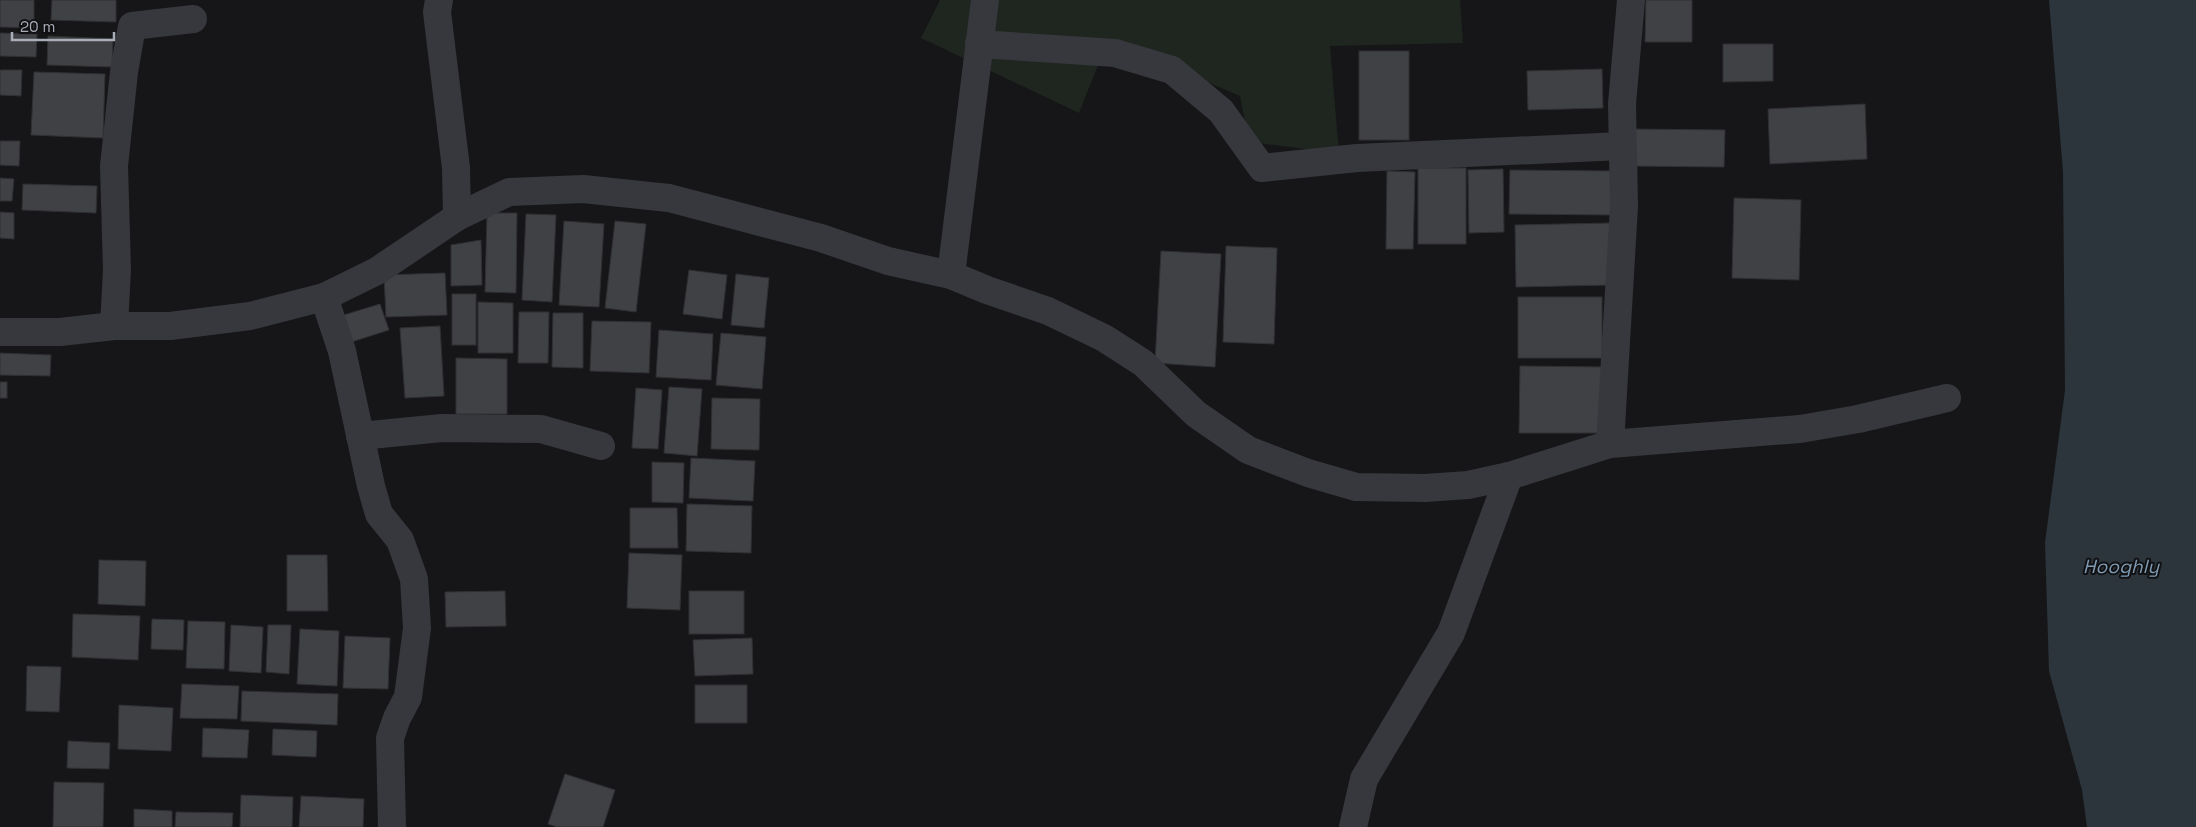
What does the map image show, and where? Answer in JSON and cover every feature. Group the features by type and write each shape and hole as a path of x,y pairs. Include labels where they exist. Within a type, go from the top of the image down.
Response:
{"street":[{"path":"439,0 437,12 456,168 457,217"},
{"path":"951,275 985,0"},
{"path":"1610,444 1624,206 1622,104 1631,0"},
{"path":"114,326 117,270 114,166 124,72 132,26 193,19"},
{"path":"979,44 1115,53 1172,70 1221,111 1262,168 1357,158 1622,146"},
{"path":"0,332 60,332 114,326 170,326 250,316 324,297 377,271 457,217 509,192 583,189 659,197 821,238 888,261 951,275 987,290 1048,311 1104,338 1143,363 1196,414 1248,450 1308,473 1356,487 1425,488 1468,485 1509,476 1610,444 1800,430 1858,419 1947,398"},
{"path":"324,297 342,351 379,514 400,540 414,579 417,628 408,697 397,718 390,738 392,827"},
{"path":"360,436 442,428 541,430 601,446"},
{"path":"1353,827 1364,779 1451,633 1509,476"}],"shaded area":[{"path":"940,0 1460,0 1463,43 1330,46 1339,153 1249,142 1240,96 1108,40 1079,113 921,38"}],"water":[{"name":"Hooghly","path":"2049,0 2196,0 2196,827 2087,827 2082,790 2049,671 2045,543 2065,390 2063,172"}],"building":[{"path":"0,0 34,0 34,28 0,27"},
{"path":"52,0 116,0 116,22 51,20"},
{"path":"1646,0 1692,0 1692,42 1645,42"},
{"path":"0,33 37,34 36,57 0,56"},
{"path":"48,36 113,39 112,67 47,65"},
{"path":"1723,44 1773,44 1773,81 1723,82"},
{"path":"1359,51 1409,51 1409,140 1359,140"},
{"path":"1602,69 1603,108 1528,110 1527,71"},
{"path":"0,70 22,70 21,96 0,95"},
{"path":"34,72 105,74 103,138 31,135"},
{"path":"1865,104 1867,159 1770,164 1768,109"},
{"path":"1631,129 1725,130 1724,167 1631,166"},
{"path":"0,141 20,141 19,166 0,165"},
{"path":"1418,168 1466,168 1466,244 1418,244"},
{"path":"1503,169 1504,232 1469,233 1468,170"},
{"path":"1510,170 1612,171 1612,215 1509,214"},
{"path":"1387,171 1415,172 1413,249 1386,249"},
{"path":"0,178 14,179 12,201 0,201"},
{"path":"23,184 97,186 96,213 22,210"},
{"path":"1734,198 1801,200 1799,280 1732,278"},
{"path":"0,212 14,213 14,239 0,238"},
{"path":"487,213 517,213 516,293 485,292"},
{"path":"526,214 556,215 552,302 522,300"},
{"path":"564,221 604,224 599,307 559,305"},
{"path":"615,221 646,224 636,312 605,308"},
{"path":"1610,223 1611,285 1516,287 1515,225"},
{"path":"481,240 482,285 451,286 451,245"},
{"path":"1226,246 1277,248 1274,344 1223,342"},
{"path":"1161,251 1221,254 1215,367 1155,363"},
{"path":"689,270 727,275 722,319 683,314"},
{"path":"445,273 447,315 386,317 384,275"},
{"path":"736,274 769,278 764,328 731,325"},
{"path":"452,294 476,294 476,345 452,345"},
{"path":"1518,297 1602,297 1602,358 1518,358"},
{"path":"478,302 513,303 513,353 478,353"},
{"path":"380,304 389,330 342,345 334,318"},
{"path":"519,312 549,312 548,363 518,363"},
{"path":"553,313 583,313 583,368 552,367"},
{"path":"592,321 651,322 649,373 590,371"},
{"path":"440,326 444,396 405,398 400,328"},
{"path":"659,330 713,334 711,380 656,377"},
{"path":"721,333 766,337 762,389 716,385"},
{"path":"0,353 51,355 50,376 0,375"},
{"path":"456,358 507,359 507,414 456,414"},
{"path":"1520,366 1606,367 1605,433 1519,433"},
{"path":"0,382 7,382 7,398 0,398"},
{"path":"669,387 702,389 697,456 664,453"},
{"path":"636,388 662,390 658,449 632,448"},
{"path":"712,398 760,399 759,450 711,449"},
{"path":"691,458 755,461 753,501 689,498"},
{"path":"652,462 684,463 683,503 652,502"},
{"path":"687,504 752,506 751,553 686,551"},
{"path":"630,508 677,508 678,548 630,548"},
{"path":"629,553 682,555 680,610 627,608"},
{"path":"287,555 327,555 328,611 287,611"},
{"path":"99,560 146,561 145,606 98,604"},
{"path":"505,591 506,626 446,627 445,592"},
{"path":"689,591 744,591 744,634 689,634"},
{"path":"73,614 140,616 138,660 72,657"},
{"path":"152,619 184,620 183,650 151,649"},
{"path":"188,621 225,622 224,669 186,668"},
{"path":"231,625 263,627 261,673 229,671"},
{"path":"268,625 291,625 289,674 266,672"},
{"path":"300,629 339,631 337,686 297,684"},
{"path":"345,636 390,638 388,689 343,688"},
{"path":"752,638 753,674 695,676 693,640"},
{"path":"27,666 61,667 59,712 26,711"},
{"path":"182,684 239,686 237,719 180,718"},
{"path":"695,685 747,685 747,723 695,723"},
{"path":"242,691 338,694 337,725 241,721"},
{"path":"119,705 173,708 171,751 118,749"},
{"path":"203,728 249,730 247,758 202,757"},
{"path":"273,729 317,731 316,757 272,755"},
{"path":"68,741 110,743 109,769 67,768"},
{"path":"565,774 615,790 603,827 557,827 548,824"},
{"path":"54,782 104,783 103,827 53,827"},
{"path":"241,795 293,797 292,827 240,827"},
{"path":"301,796 364,799 363,827 299,827"},
{"path":"134,809 172,811 172,827 134,827"},
{"path":"176,812 233,813 232,827 175,827"}]}
